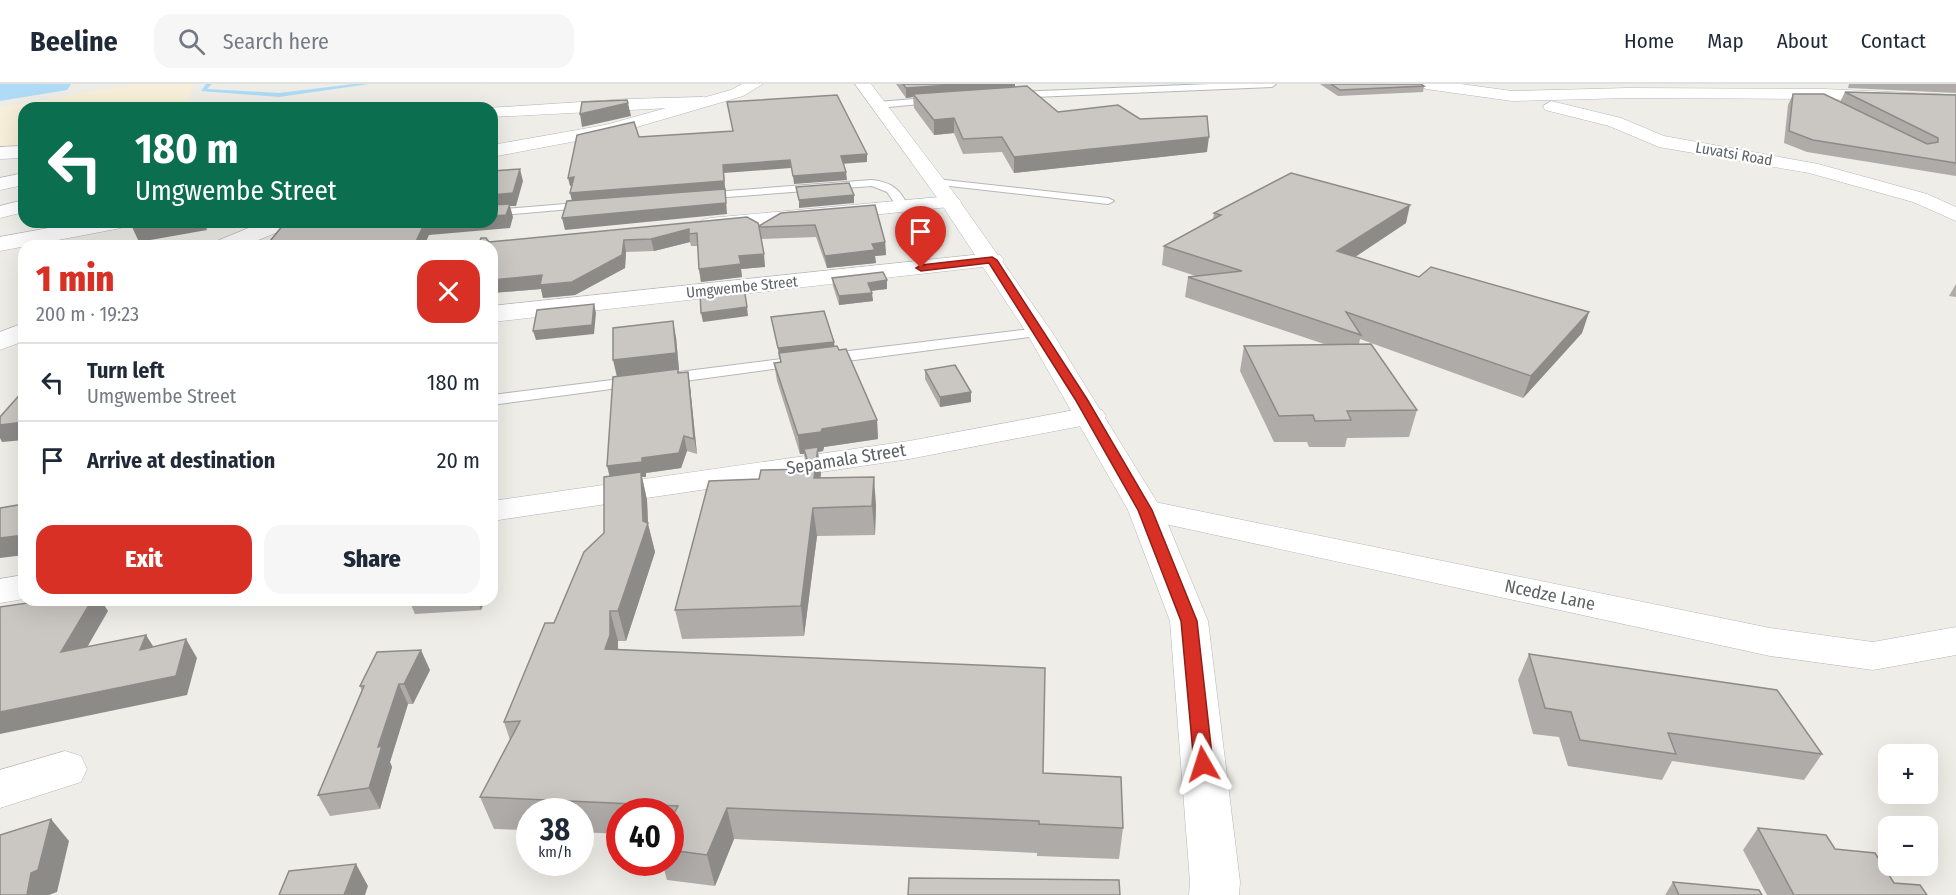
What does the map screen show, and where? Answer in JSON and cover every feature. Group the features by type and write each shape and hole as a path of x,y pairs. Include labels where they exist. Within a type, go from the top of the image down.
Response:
{"street":[{"path":"498,150 607,130 737,93 755,84"},
{"path":"1426,84 1512,96 1628,93 1821,94 1956,100"},
{"path":"871,94 992,260 1040,332 1145,510 1189,621 1215,882 1214,895"},
{"name":"Luvatsi Road","path":"1512,96 1615,122 1659,141 1811,168 1920,198 1956,215"},
{"path":"498,112 703,102"},
{"path":"498,120 528,116 561,107"},
{"path":"0,153 18,152"},
{"path":"0,184 18,180"},
{"path":"689,227 902,206 943,192"},
{"path":"0,212 18,208"},
{"path":"21,240 84,228"},
{"path":"239,240 268,228"},
{"path":"0,244 18,241"},
{"name":"Umgwembe Street","path":"498,313 992,260"},
{"path":"0,342 18,334"},
{"name":"Sepamala Street","path":"498,510 909,450 1091,416"},
{"name":"Ncedze Lane","path":"1145,510 1770,642 1873,656 1956,641"},
{"path":"0,591 18,588"},
{"path":"0,789 65,769"}],"lane":[{"path":"1004,95 1272,84"},
{"path":"871,94 947,100"},
{"path":"693,197 872,183 884,184 895,190 902,206"},
{"path":"943,192 1108,201"},
{"path":"498,212 598,204"},
{"path":"498,399 1040,332"}],"sand":[{"path":"136,84 194,84 187,102 30,102"},
{"path":"18,104 18,146 0,147 0,107"}],"building":[{"path":"903,84 965,84 906,88"},
{"path":"1331,84 1421,84 1424,86 1340,90"},
{"path":"1027,86 1058,112 1118,105 1140,119 1207,116 1209,137 1014,157 1002,137 963,139 954,118 934,120 913,94"},
{"path":"1845,92 1956,95 1956,163 1813,140 1789,131 1793,94 1824,94 1927,144 1938,142 1938,138"},
{"path":"837,95 867,154 841,156 846,172 793,176 790,160 723,165 724,181 570,193 574,177 568,178 577,135 634,122 639,137 733,131 727,102"},
{"path":"627,100 628,103 580,114 582,102"},
{"path":"520,169 513,193 498,194 498,171"},
{"path":"1291,173 1410,205 1337,251 1419,277 1431,267 1589,312 1531,376 1346,312 1361,335 1188,277 1242,271 1164,246 1221,215 1214,213"},
{"path":"849,183 854,195 799,200 796,187"},
{"path":"725,189 726,203 562,218 567,201"},
{"path":"510,204 506,215 498,216 498,205"},
{"path":"875,205 885,242 872,244 875,250 825,256 815,225 759,227 764,254 739,256 741,264 699,269 697,233 689,234 689,229 651,239 624,240 622,255 572,282 540,285 542,275 498,279 498,241 747,217 759,226 781,213"},
{"path":"281,228 422,228 417,240 271,240"},
{"path":"883,272 887,280 868,283 872,293 839,296 832,278"},
{"path":"744,287 747,307 701,313 700,292"},
{"path":"594,304 592,325 533,331 537,310"},
{"path":"824,311 834,342 778,348 771,317"},
{"path":"673,321 676,353 613,360 613,328"},
{"path":"1371,344 1417,410 1347,411 1351,420 1315,421 1313,415 1279,416 1244,346"},
{"path":"837,346 839,350 846,349 877,420 798,435 774,363 781,362 779,353"},
{"path":"955,365 971,392 940,397 925,370"},
{"path":"678,369 678,373 688,372 694,439 684,436 679,453 642,458 642,462 607,466 613,377"},
{"path":"18,397 18,423 0,425 0,417"},
{"path":"818,447 814,478 874,477 872,506 813,508 801,606 675,610 709,481 759,479 761,470 810,469 804,449"},
{"path":"641,472 643,521 648,523 618,611 610,611 610,635 605,649 1045,668 1043,773 1121,777 1123,828 1039,824 1039,821 727,808 707,855 684,852 684,798 606,798 606,803 594,802 594,798 480,797 520,721 504,722 545,623 554,623 584,552 604,533 604,477"},
{"path":"18,505 18,536 0,538 0,508"},
{"path":"18,604 88,606 61,652 146,635 140,650 186,639 176,676 0,712 0,607"},
{"path":"421,650 404,684 399,684 378,747 382,746 369,788 318,795 364,686 360,686 377,652"},
{"path":"1529,654 1777,690 1822,754 1668,733 1676,754 1580,740 1571,712 1545,708"},
{"path":"51,819 38,870 31,873 27,895 0,895 0,835"},
{"path":"1758,828 1826,835 1835,849 1875,853 1878,858 1878,876 1890,876 1894,883 1920,885 1927,895 1794,895"},
{"path":"356,864 344,895 279,895 289,871"},
{"path":"909,878 1119,880 1120,895 908,895"},
{"path":"1673,882 1759,890 1762,895 1679,895"}],"waterway":[{"path":"0,92 56,84"},
{"path":"209,84 203,90 279,95 366,84"}],"route":[{"path":"921,268 992,260 1040,332 1145,510 1189,621 1203,764"}]}
